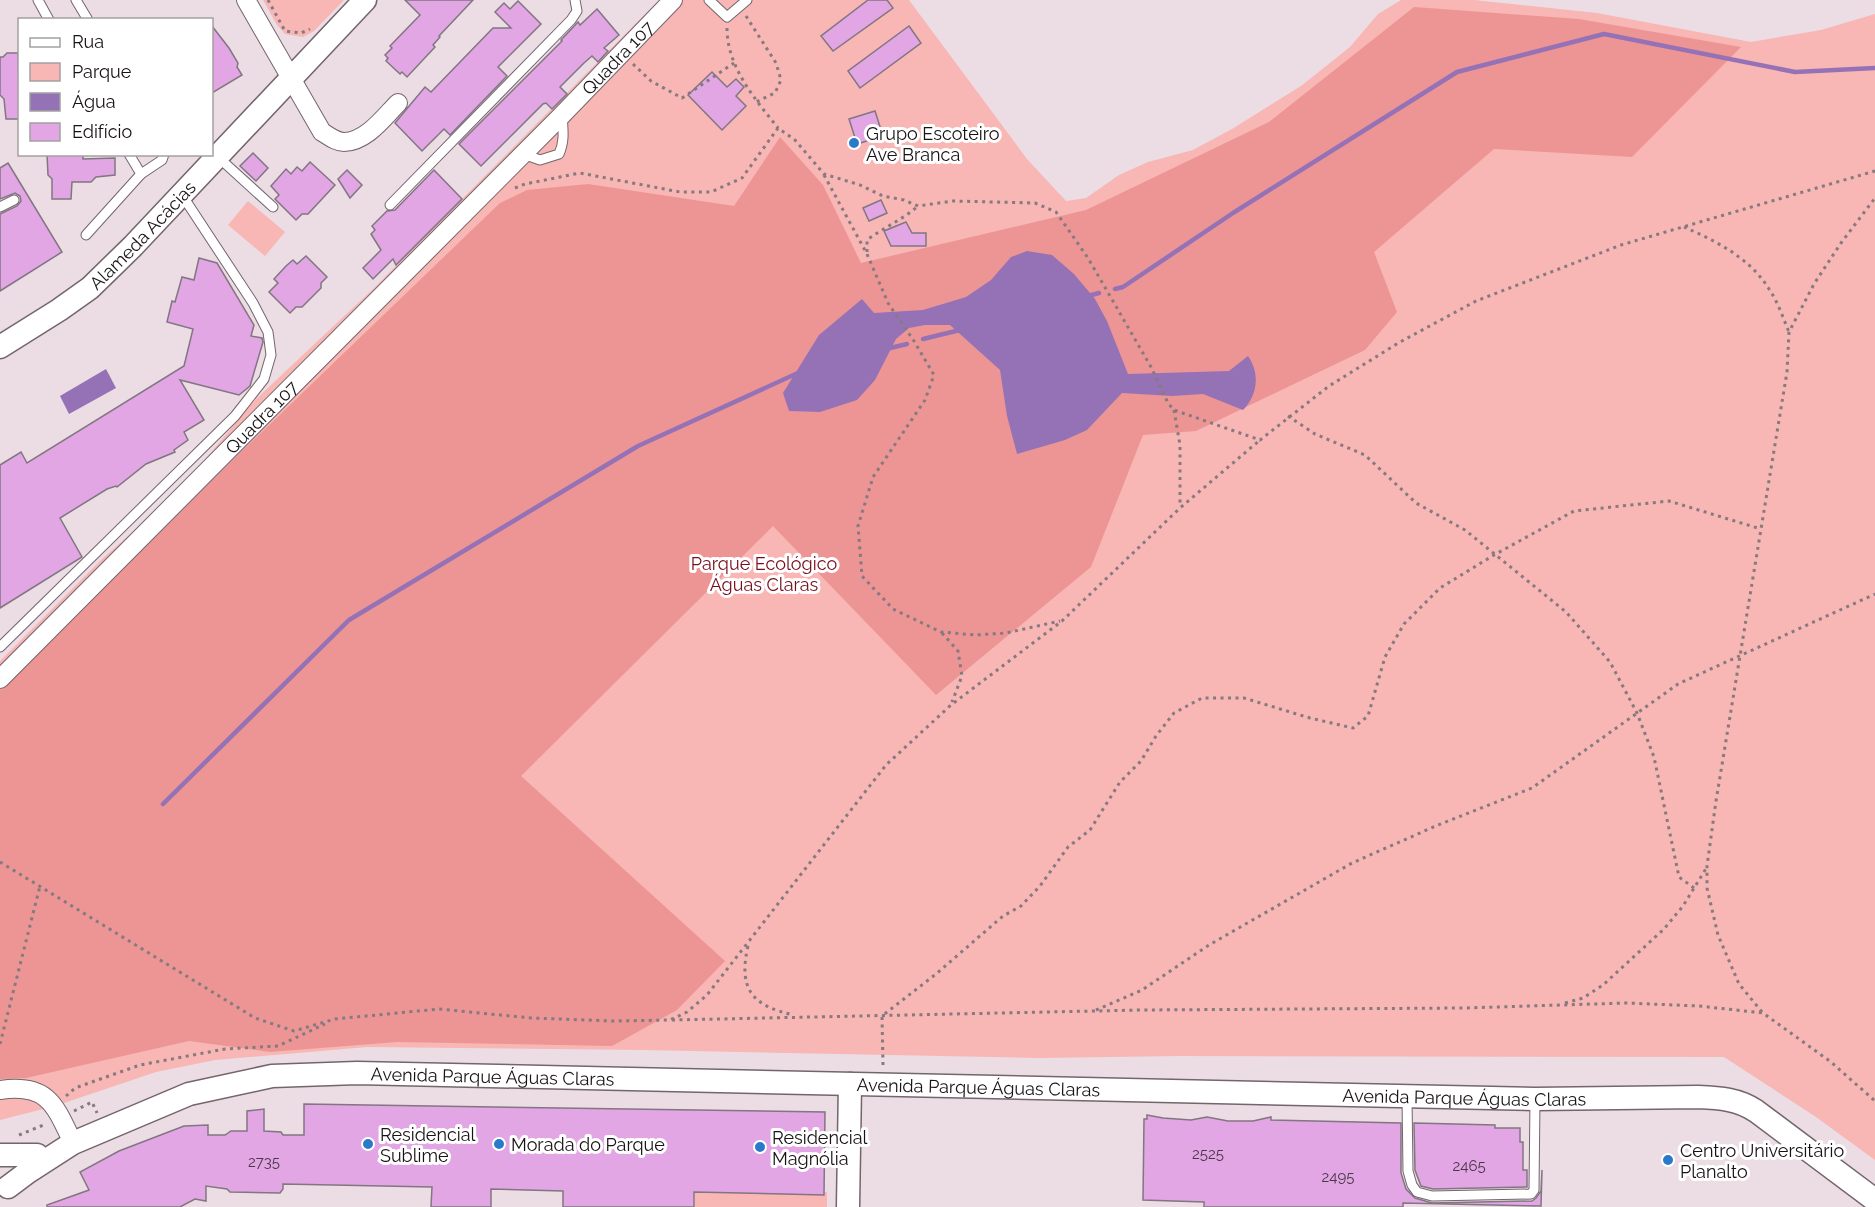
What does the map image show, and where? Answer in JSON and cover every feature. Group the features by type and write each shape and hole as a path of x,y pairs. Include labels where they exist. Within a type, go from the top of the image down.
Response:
{"street":[{"path":"246,0 322,132 333,139 345,142 371,130 398,103"},
{"name":"Alameda Acácias","path":"0,347 90,288 182,195 365,0"},
{"name":"Quadra 107","path":"0,679 562,115 673,0"},
{"name":"Avenida Parque Águas Claras","path":"4,1193 37,1155 68,1145 189,1094 272,1076 357,1073 1535,1100 1698,1096 1724,1098 1745,1103 1875,1200"},
{"path":"848,1207 850,1084"},
{"path":"0,1090 29,1089 47,1097 55,1105 68,1145"},
{"name":"Avenida Parque Águas Claras","path":"4,1193 68,1145"},
{"path":"0,1155 37,1155"}],"lane":[{"path":"38,0 48,18"},
{"path":"76,0 87,18"},
{"path":"390,205 571,20 577,11 575,0"},
{"path":"709,0 727,17 744,3"},
{"path":"523,154 540,160 559,154 563,147 564,135 562,115"},
{"path":"130,156 141,174"},
{"path":"86,235 141,174 162,160 163,156"},
{"path":"218,157 273,207"},
{"path":"0,647 235,416 264,379 271,355 268,332 253,303 182,195"},
{"path":"0,207 14,200"},
{"path":"1407,1096 1410,1179 1417,1192 1432,1196 1531,1194 1534,1190 1535,1100"}],"path":[{"path":"268,0 285,31 301,33 317,23"},
{"path":"744,3 776,63 781,80 775,93 756,102"},
{"path":"727,17 727,38 734,63 756,102 778,128 795,140 824,174 867,254 888,303 910,334 934,375 925,400 873,477 858,526 862,576 893,609 941,632 975,635 1006,633 1062,621"},
{"path":"621,52 651,81 682,98 734,63"},
{"path":"507,191 525,184 580,173 680,192 711,192 742,178 778,128"},
{"path":"670,1020 687,1012 707,995 886,765 951,705 1062,621 1180,508 1288,416 1329,386 1390,348 1476,301 1565,265 1683,226 1875,171"},
{"path":"824,174 860,185 883,196 904,200 918,206 953,201 1035,203 1056,212 1088,258 1174,410 1260,440"},
{"path":"1875,198 1840,243 1814,284 1789,332 1787,372 1739,656 1707,866 1707,888 1718,935 1739,984 1763,1013 1831,1062 1875,1101"},
{"path":"867,254 867,240 883,228 904,218 918,206"},
{"path":"1683,226 1715,241 1742,259 1757,273 1770,290 1789,332"},
{"path":"1174,410 1180,445 1180,508"},
{"path":"1288,416 1315,434 1365,454 1416,503 1465,530 1566,612 1610,662 1637,713 1654,757 1680,877 1694,888"},
{"path":"882,1016 936,974 1003,916 1021,906 1040,886 1068,847 1090,830 1120,782 1141,762 1156,736 1174,713 1202,698 1244,698 1353,728 1368,716 1385,657 1404,624 1440,588 1574,511 1669,501 1761,529"},
{"path":"1093,1011 1142,990 1209,945 1352,863 1438,825 1532,788 1678,684 1875,594"},
{"path":"941,632 958,651 962,676 951,705"},
{"path":"0,862 255,1018 294,1031 335,1019 440,1009 531,1018 614,1021 1093,1011 1464,1008 1626,1003 1699,1006 1763,1013"},
{"path":"1561,1005 1583,998 1611,978 1664,929 1683,906 1707,866"},
{"path":"0,1044 40,886"},
{"path":"749,943 744,972 747,985 755,999 773,1011 801,1017"},
{"path":"882,1016 883,1085"},
{"path":"55,1105 75,1088 140,1065 225,1049 278,1046 335,1019"}],"green space":[{"path":"263,0 344,0 314,31 303,37 285,34 277,25"},
{"name":"Parque Ecológico Águas Claras","path":"659,0 909,0 1027,159 1066,201 1086,198 1119,175 1148,162 1193,150 1232,129 1301,86 1350,47 1378,14 1401,0 1474,0 1597,13 1751,42 1821,30 1875,14 1875,1160 1816,1117 1724,1057 1039,1058 367,1047 215,1060 156,1072 55,1106 0,1120 0,661 102,559 177,493 254,401 374,288"},
{"path":"248,201 285,232 265,256 228,225"},
{"path":"695,1191 827,1192 827,1207 695,1207"}],"shaded area":[{"path":"1414,7 1579,19 1741,47 1632,157 1494,149 1374,252 1397,312 1365,350 1196,431 1143,435 1091,567 936,695 773,526 521,776 725,961 677,1010 612,1046 397,1042 270,1052 189,1041 26,1078 0,1079 0,690 243,450 500,203 527,190 588,184 734,206 780,137 823,185 861,263 1086,210 1269,122"}],"water":[{"path":"1027,251 1052,255 1074,274 1095,299 1107,321 1128,374 1229,371 1248,356 1256,377 1256,384 1248,404 1243,410 1203,394 1172,396 1122,393 1087,430 1065,440 1017,454 1007,416 1000,370 950,325 925,325 909,328 896,339 875,380 857,400 820,412 789,411 783,393 819,335 862,299 874,313 923,310 966,297 991,280 1011,257"},
{"path":"106,369 116,388 69,414 60,396"}],"building":[{"path":"405,0 473,0 439,36 433,45 435,47 407,77 402,72 400,74 386,61 388,58 385,55 392,48 390,46 420,15"},
{"path":"868,0 887,0 893,8 833,51 821,36"},
{"path":"518,1 541,24 498,67 507,76 450,135 444,129 422,151 395,123 425,87 431,92 493,28 511,28 495,12 504,3 510,9"},
{"path":"597,9 619,35 604,48 608,51 598,62 592,56 584,63 560,87 567,94 552,109 546,103 543,104 481,166 459,144 562,41 578,22 580,25"},
{"path":"909,26 921,43 860,88 848,71"},
{"path":"213,27 229,48 242,75 213,92"},
{"path":"7,53 18,53 18,119 6,119 4,99 0,95 0,57"},
{"path":"712,72 727,87 736,79 744,87 736,96 746,106 722,130 688,95"},
{"path":"875,111 883,136 857,144 849,119"},
{"path":"253,153 268,168 256,181 240,166"},
{"path":"47,156 83,156 83,159 115,158 115,175 96,177 91,182 72,182 71,199 52,199 52,179 48,175"},
{"path":"310,162 335,185 308,214 302,214 296,220 275,199 279,195 271,186 286,169 291,174 297,167 302,171"},
{"path":"8,163 62,252 0,291 0,214 17,206 21,201 20,196 15,193 0,199 0,168"},
{"path":"347,170 362,185 350,198 338,179"},
{"path":"434,170 462,199 396,265 393,259 373,279 363,268 381,250 371,234 375,230 372,226 387,211 395,210"},
{"path":"881,200 887,213 869,221 863,208"},
{"path":"906,222 912,233 926,233 926,246 891,246 884,231"},
{"path":"306,256 327,277 321,283 321,288 302,307 296,307 290,313 269,292 278,283 274,279 286,266 293,260 297,264"},
{"path":"199,258 217,263 254,325 251,336 262,338 263,342 250,386 239,395 180,380 204,420 184,432 188,440 174,450 175,452 146,464 117,487 107,489 60,518 82,557 0,608 0,465 21,452 27,463 184,366 193,329 167,322 172,301 175,302 182,277 194,280"},
{"path":"304,1104 825,1112 824,1195 694,1192 694,1207 563,1207 563,1191 491,1189 491,1207 431,1207 432,1187 283,1184 280,1193 230,1192 227,1189 206,1186 206,1201 195,1199 180,1207 47,1207 47,1205 89,1190 80,1172 119,1151 184,1126 208,1125 208,1135 247,1131 247,1111 264,1109 264,1131 281,1132 283,1135 304,1135"},
{"path":"1147,1115 1191,1120 1207,1117 1228,1121 1253,1121 1271,1117 1271,1120 1401,1123 1401,1173 1406,1189 1415,1198 1432,1203 1532,1201 1541,1191 1542,1170 1541,1206 1403,1203 1403,1207 1204,1207 1204,1202 1143,1200 1144,1119 1147,1119"},
{"path":"1414,1123 1495,1125 1495,1128 1520,1128 1520,1142 1523,1142 1523,1170 1527,1170 1527,1187 1433,1189 1421,1186 1415,1170"}],"waterway":[{"path":"1115,289 1123,287 1233,213 1457,72 1604,34 1795,72 1875,68"},
{"path":"1088,296 1099,293"},
{"path":"923,339 960,330"},
{"path":"886,349 907,344"},
{"path":"163,804 349,620 638,446 800,372"}],"place":[{"name":"Grupo Escoteiro Ave Branca","path":"854,143"},
{"name":"Residencial Sublime","path":"368,1144"},
{"name":"Morada do Parque","path":"499,1144"},
{"name":"Residencial Magnólia","path":"760,1147"},
{"name":"Centro Universitário Planalto","path":"1668,1160"}]}
